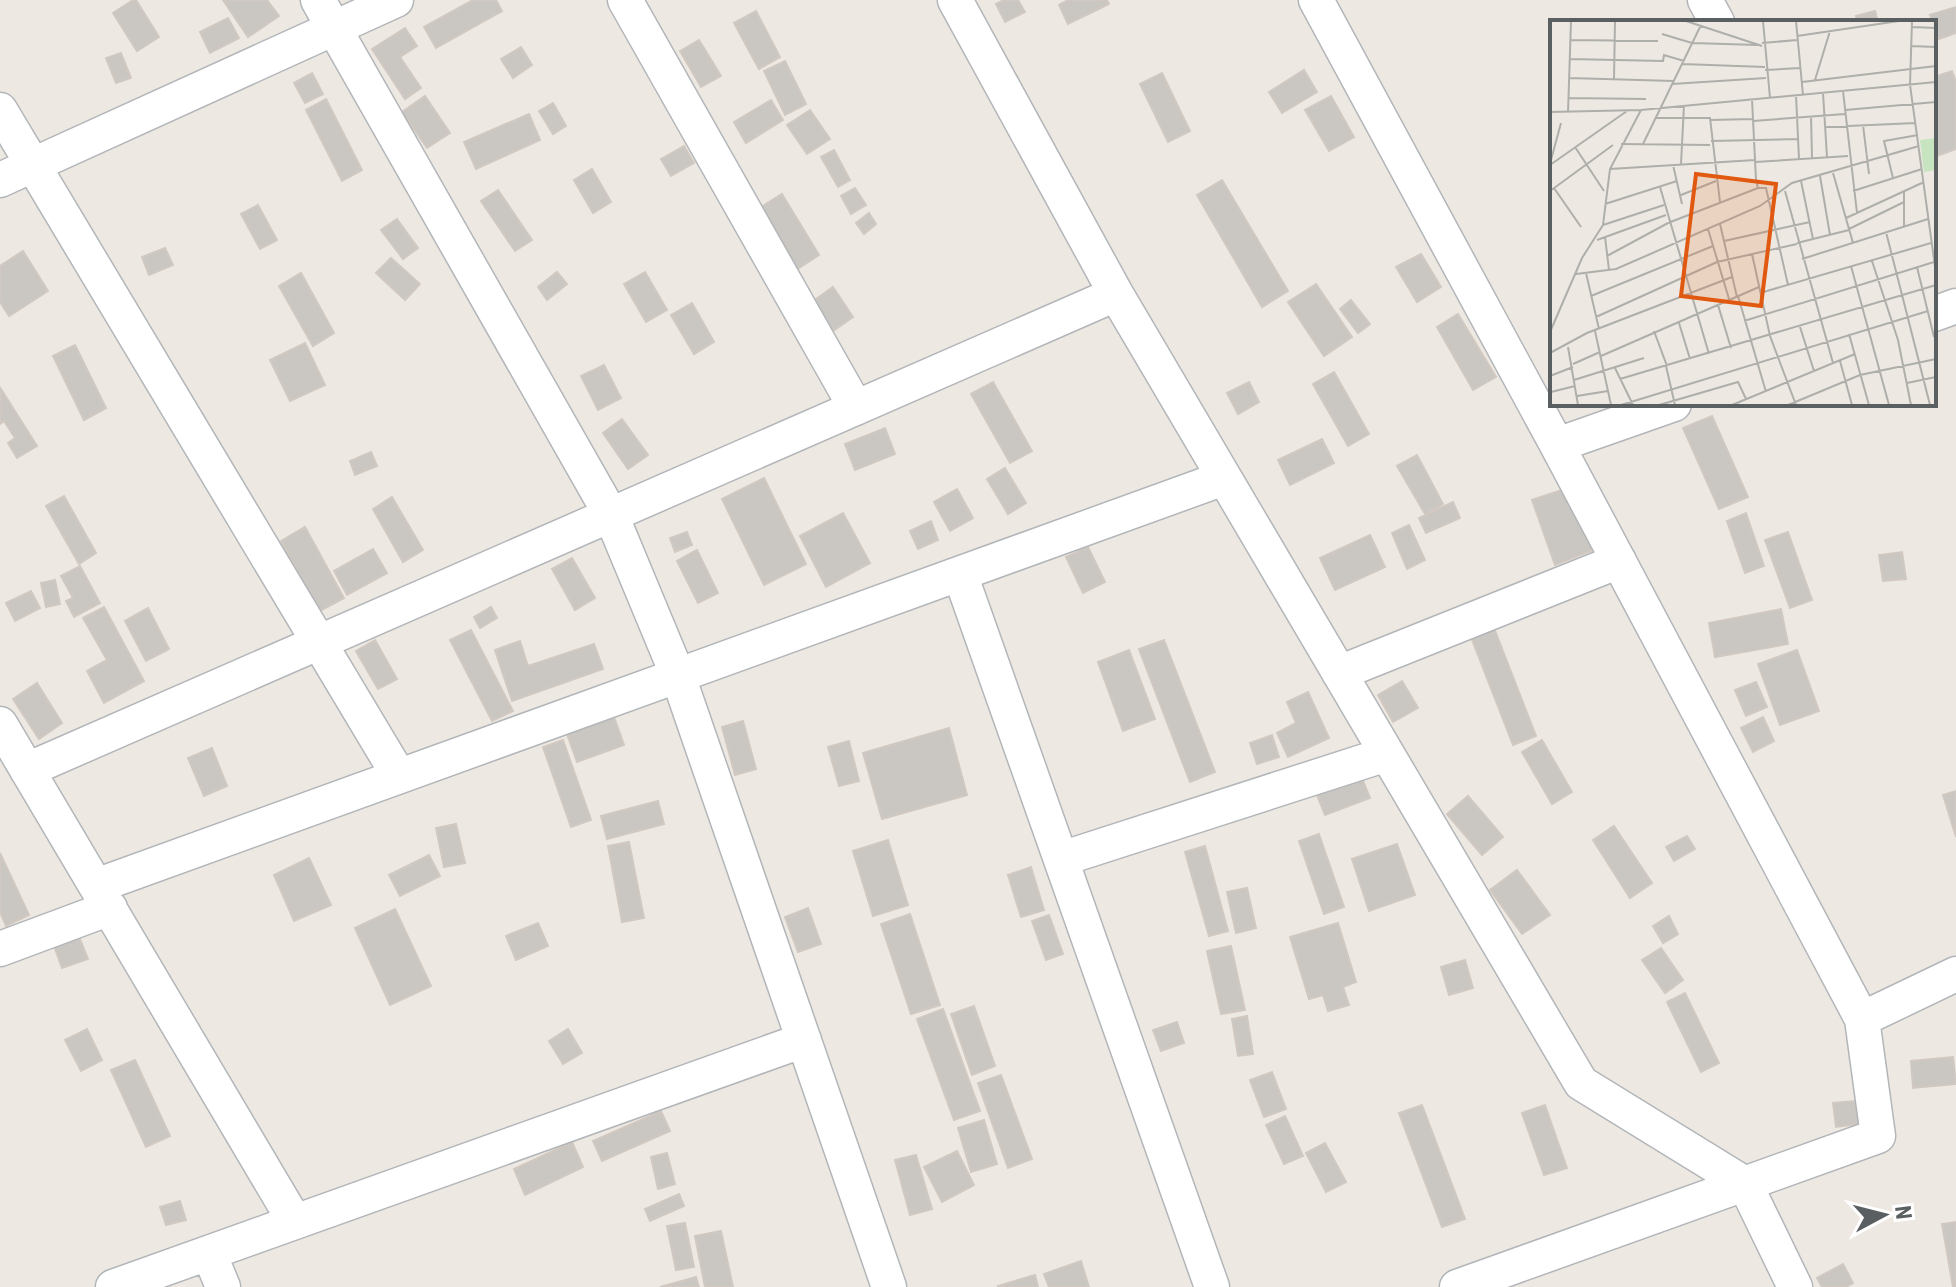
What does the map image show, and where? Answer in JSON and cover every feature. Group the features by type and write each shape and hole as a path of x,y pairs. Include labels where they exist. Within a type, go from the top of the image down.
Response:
{"street":[{"path":"0,180 327,14 396,0"},
{"path":"625,0 856,408"},
{"path":"955,0 1116,294 1581,1083 1745,1184 1795,1287"},
{"path":"1316,0 1862,1019 1878,1136 1457,1287"},
{"path":"1705,0 1716,20"},
{"path":"327,14 611,515 678,676 889,1287"},
{"path":"0,110 399,776"},
{"path":"27,770 1116,294"},
{"path":"1936,313 1956,306"},
{"path":"1557,445 1668,406"},
{"path":"0,949 103,897 399,776 1224,478"},
{"path":"1339,673 1619,561"},
{"path":"960,574 1212,1287"},
{"path":"0,724 295,1222"},
{"path":"1061,859 1387,754"},
{"path":"1862,1019 1956,974"},
{"path":"113,1287 804,1040"},
{"path":"209,1253 223,1287"}],"building":[{"path":"136,0 159,37 137,51 113,13"},
{"path":"223,0 267,0 279,16 248,37"},
{"path":"473,0 496,0 502,11 436,48 424,27"},
{"path":"1004,0 1018,0 1025,12 1005,22 996,4"},
{"path":"1068,0 1107,0 1109,4 1068,24 1059,5"},
{"path":"1956,7 1956,33 1939,39 1936,20 1932,20 1930,15"},
{"path":"756,11 780,57 759,69 734,23"},
{"path":"1875,11 1877,20 1857,20 1856,16"},
{"path":"228,18 239,38 210,53 200,32"},
{"path":"405,28 417,46 400,57 421,88 405,99 372,49"},
{"path":"699,40 721,76 701,87 680,51"},
{"path":"521,47 532,65 513,78 501,59"},
{"path":"121,53 131,78 116,83 106,58"},
{"path":"785,61 806,104 785,115 764,71"},
{"path":"1304,70 1317,92 1282,113 1269,92"},
{"path":"1952,71 1956,82 1956,149 1936,156 1936,76"},
{"path":"312,73 323,94 305,103 294,83"},
{"path":"1162,73 1190,131 1168,142 1140,84"},
{"path":"425,96 450,133 427,148 402,112"},
{"path":"1331,96 1354,137 1329,151 1305,110"},
{"path":"326,99 362,170 342,181 306,110"},
{"path":"771,100 783,120 746,143 734,122"},
{"path":"553,103 566,126 553,134 539,111"},
{"path":"810,110 830,139 807,154 787,125"},
{"path":"529,114 540,140 476,169 464,142"},
{"path":"684,146 694,163 671,176 661,159"},
{"path":"834,150 850,180 838,187 821,157"},
{"path":"592,169 611,202 593,213 574,180"},
{"path":"1222,180 1288,291 1262,307 1197,195"},
{"path":"855,188 866,205 851,214 841,196"},
{"path":"498,190 532,240 515,251 481,201"},
{"path":"782,194 819,255 796,270 758,209"},
{"path":"258,205 277,240 260,249 241,214"},
{"path":"869,213 876,224 864,234 856,223"},
{"path":"397,219 418,248 403,259 381,230"},
{"path":"165,248 173,265 149,275 142,257"},
{"path":"23,251 48,291 9,316 0,302 0,266"},
{"path":"1421,254 1441,287 1417,302 1396,267"},
{"path":"391,258 420,284 405,300 376,273"},
{"path":"557,272 567,284 547,300 538,287"},
{"path":"645,272 667,310 646,322 624,284"},
{"path":"301,273 334,333 313,346 279,286"},
{"path":"1316,284 1352,337 1324,356 1288,302"},
{"path":"833,287 853,317 833,331 812,302"},
{"path":"1351,300 1370,324 1358,333 1340,309"},
{"path":"692,303 714,342 694,354 671,315"},
{"path":"1458,314 1496,377 1473,390 1437,327"},
{"path":"305,343 325,385 290,401 270,360"},
{"path":"75,345 106,408 84,420 53,356"},
{"path":"604,365 621,398 598,410 581,376"},
{"path":"1334,372 1369,434 1348,446 1313,384"},
{"path":"993,382 1032,451 1010,463 971,394"},
{"path":"1249,382 1259,402 1238,414 1227,393"},
{"path":"1,389 37,446 17,458 8,443 15,438 4,421 0,424"},
{"path":"1712,416 1748,497 1719,509 1683,428"},
{"path":"622,419 648,455 628,469 603,433"},
{"path":"885,428 895,454 855,470 845,444"},
{"path":"1322,439 1334,463 1290,485 1278,460"},
{"path":"371,452 377,466 355,475 350,461"},
{"path":"1417,455 1443,504 1425,514 1397,466"},
{"path":"1005,468 1026,503 1008,514 987,479"},
{"path":"764,478 806,564 764,585 722,499"},
{"path":"1571,487 1593,550 1555,565 1532,500"},
{"path":"957,489 973,518 950,531 934,502"},
{"path":"64,496 96,553 79,564 46,506"},
{"path":"392,497 423,550 403,562 373,509"},
{"path":"1453,502 1460,518 1426,533 1419,518"},
{"path":"843,513 870,563 826,587 800,536"},
{"path":"1746,513 1764,566 1745,573 1727,521"},
{"path":"931,521 938,540 918,549 910,531"},
{"path":"1409,525 1425,560 1407,569 1392,533"},
{"path":"305,527 344,598 320,611 281,541"},
{"path":"687,532 692,545 675,552 670,538"},
{"path":"1788,532 1812,600 1790,608 1765,540"},
{"path":"1370,535 1385,567 1335,590 1320,558"},
{"path":"1088,547 1105,582 1083,593 1066,557"},
{"path":"373,549 387,573 347,595 334,571"},
{"path":"697,550 718,593 698,603 677,561"},
{"path":"1902,552 1906,579 1883,581 1879,555"},
{"path":"572,558 595,598 575,610 552,569"},
{"path":"80,566 100,603 74,617 66,601 73,598 61,576"},
{"path":"55,580 60,604 46,607 41,583"},
{"path":"31,591 40,608 15,621 6,603"},
{"path":"104,607 144,681 104,703 87,671 107,660 83,618"},
{"path":"491,607 497,618 480,628 474,617"},
{"path":"148,608 169,649 146,661 125,621"},
{"path":"1781,609 1788,644 1715,657 1709,623"},
{"path":"1494,628 1536,736 1513,745 1471,637"},
{"path":"471,630 513,711 492,721 450,640"},
{"path":"375,640 397,679 378,689 356,651"},
{"path":"1164,640 1215,772 1190,782 1139,649"},
{"path":"520,641 528,666 594,644 603,669 512,701 495,650"},
{"path":"1129,650 1155,719 1123,731 1098,662"},
{"path":"1797,650 1819,711 1780,725 1758,664"},
{"path":"1402,681 1418,708 1393,722 1378,695"},
{"path":"1756,682 1767,707 1746,716 1735,690"},
{"path":"37,683 62,723 39,739 13,699"},
{"path":"1308,692 1329,738 1288,757 1277,733 1296,723 1287,702"},
{"path":"614,717 624,745 577,762 567,734"},
{"path":"1763,717 1774,741 1753,752 1741,728"},
{"path":"743,721 756,769 735,775 722,727"},
{"path":"949,728 967,795 882,819 863,753"},
{"path":"1272,735 1279,757 1257,764 1250,743"},
{"path":"563,740 591,820 571,827 543,747"},
{"path":"1542,740 1572,792 1552,804 1522,752"},
{"path":"849,741 859,781 839,786 828,747"},
{"path":"212,748 227,786 204,796 188,758"},
{"path":"1362,778 1370,798 1325,815 1317,795"},
{"path":"1956,791 1956,837 1943,795"},
{"path":"1468,796 1503,837 1482,855 1447,814"},
{"path":"658,801 664,824 607,839 601,816"},
{"path":"456,824 465,863 444,867 436,828"},
{"path":"1614,826 1652,883 1630,898 1593,840"},
{"path":"1319,834 1344,907 1324,914 1299,841"},
{"path":"1687,836 1695,849 1674,861 1666,847"},
{"path":"888,840 908,905 873,916 853,851"},
{"path":"629,842 644,918 622,922 608,846"},
{"path":"1397,844 1415,895 1369,911 1352,859"},
{"path":"1205,846 1228,931 1209,936 1185,852"},
{"path":"0,853 29,915 6,926 0,912"},
{"path":"429,855 440,876 400,896 389,875"},
{"path":"309,858 331,905 294,921 274,875"},
{"path":"1031,867 1044,910 1021,917 1008,875"},
{"path":"1517,870 1550,915 1522,934 1490,890"},
{"path":"1247,888 1256,928 1236,933 1227,892"},
{"path":"808,908 821,944 798,952 785,917"},
{"path":"395,909 431,986 390,1005 355,928"},
{"path":"910,914 940,1005 911,1014 881,924"},
{"path":"1049,915 1063,954 1046,960 1032,921"},
{"path":"1669,916 1678,934 1663,943 1653,926"},
{"path":"538,923 548,946 516,960 506,936"},
{"path":"1338,923 1356,982 1343,987 1349,1005 1328,1011 1323,995 1309,999 1290,937"},
{"path":"79,937 88,959 62,968 54,946"},
{"path":"1231,946 1245,1010 1221,1014 1207,951"},
{"path":"1661,948 1683,980 1665,993 1642,960"},
{"path":"1465,960 1473,988 1449,995 1441,967"},
{"path":"1685,993 1719,1063 1701,1072 1667,1002"},
{"path":"974,1006 995,1066 972,1075 951,1014"},
{"path":"943,1009 980,1111 954,1120 917,1019"},
{"path":"1247,1016 1253,1054 1238,1056 1232,1019"},
{"path":"1177,1022 1184,1043 1161,1051 1153,1030"},
{"path":"87,1029 102,1060 81,1071 65,1040"},
{"path":"568,1029 582,1053 563,1064 549,1041"},
{"path":"1953,1057 1956,1084 1913,1088 1911,1061"},
{"path":"135,1060 170,1136 146,1147 111,1070"},
{"path":"1272,1072 1286,1109 1264,1117 1250,1080"},
{"path":"1001,1075 1032,1159 1008,1168 978,1083"},
{"path":"1856,1101 1859,1124 1836,1127 1833,1103"},
{"path":"1422,1105 1465,1219 1442,1227 1399,1113"},
{"path":"1545,1105 1567,1168 1544,1175 1522,1113"},
{"path":"661,1111 670,1131 602,1161 593,1141"},
{"path":"1285,1116 1303,1156 1284,1164 1266,1125"},
{"path":"984,1120 997,1164 971,1172 958,1128"},
{"path":"572,1142 583,1167 525,1195 514,1169"},
{"path":"1325,1143 1346,1182 1326,1192 1306,1153"},
{"path":"957,1151 974,1185 942,1202 924,1167"},
{"path":"667,1153 675,1184 658,1189 651,1157"},
{"path":"916,1155 932,1209 910,1215 895,1160"},
{"path":"679,1194 684,1206 650,1221 645,1209"},
{"path":"180,1201 186,1220 166,1225 160,1207"},
{"path":"1956,1222 1956,1287 1953,1287 1942,1224"},
{"path":"685,1223 694,1267 676,1270 667,1226"},
{"path":"721,1231 733,1287 705,1287 695,1236"},
{"path":"1081,1261 1089,1287 1049,1287 1044,1274"},
{"path":"1843,1264 1853,1283 1846,1287 1822,1287 1817,1278"},
{"path":"1035,1275 1038,1287 998,1286"},
{"path":"696,1277 699,1287 660,1287"}]}
